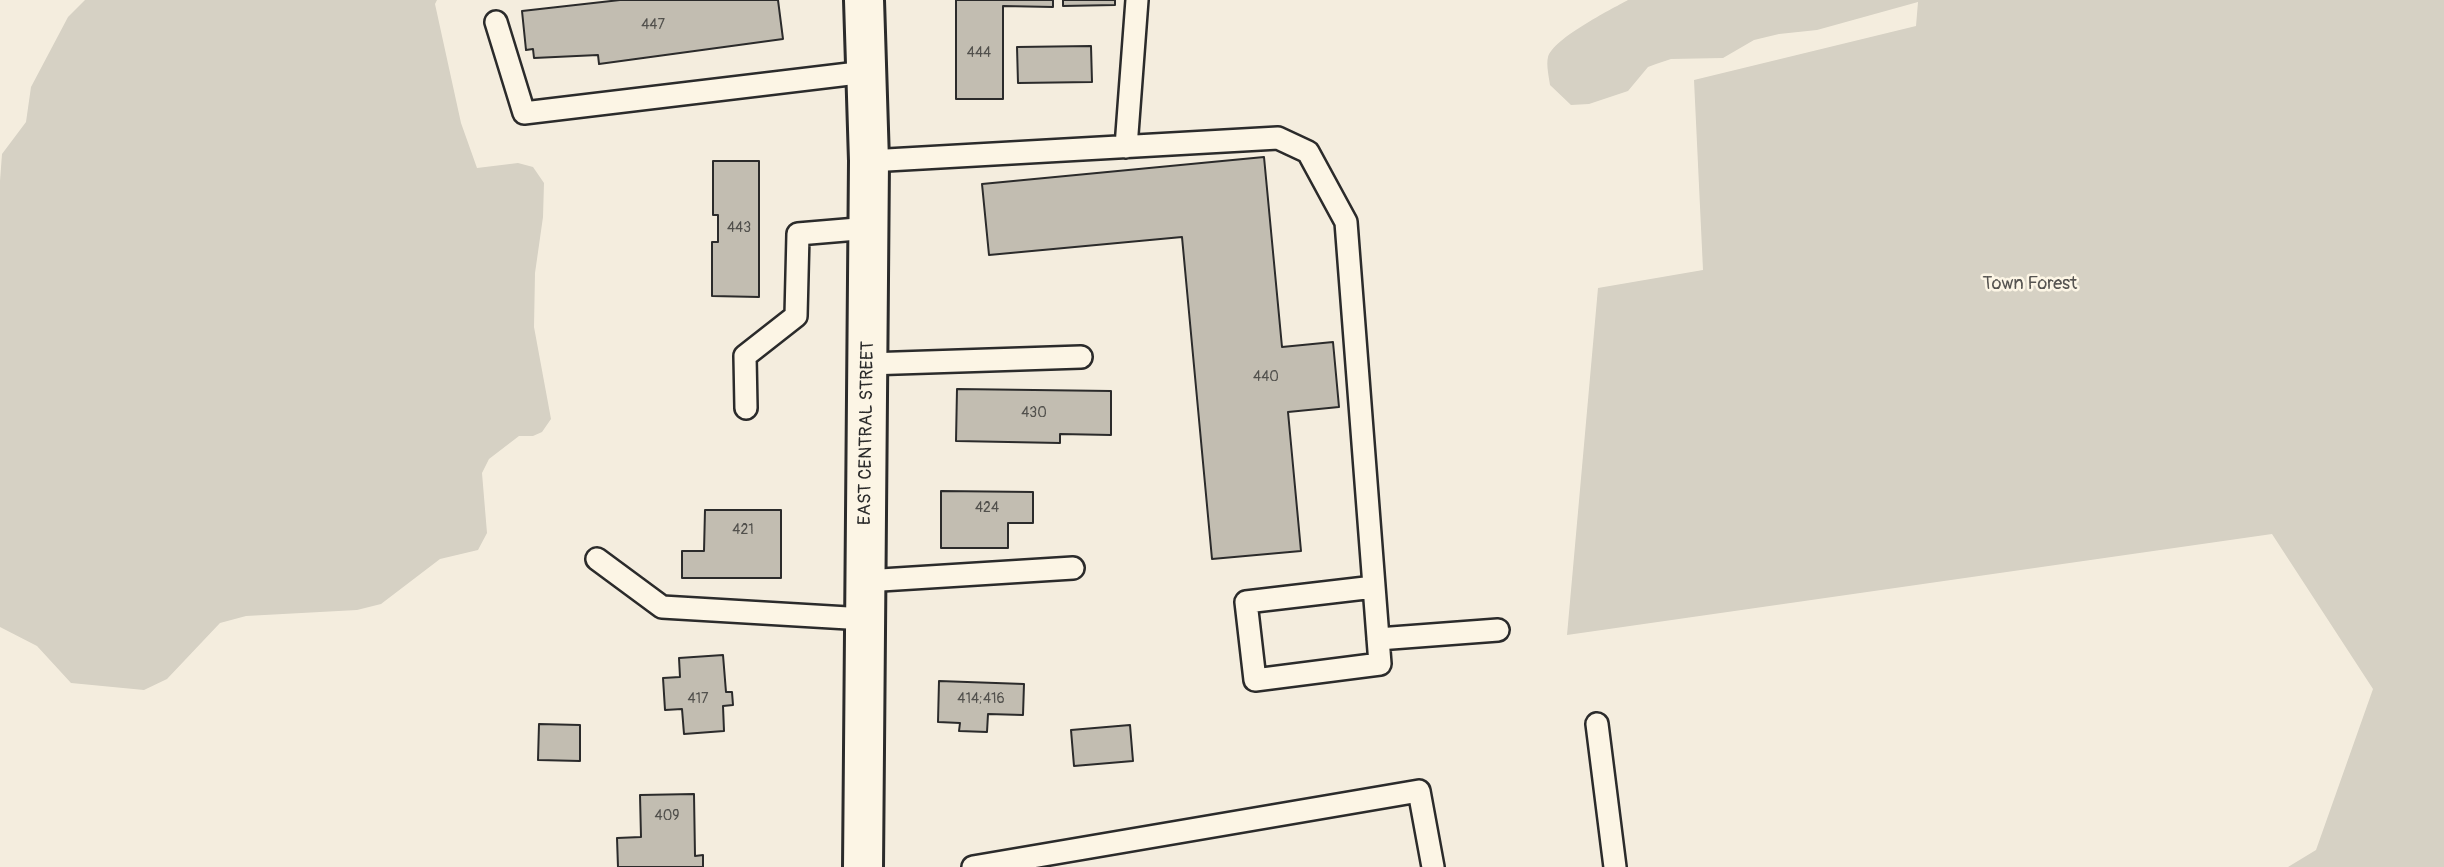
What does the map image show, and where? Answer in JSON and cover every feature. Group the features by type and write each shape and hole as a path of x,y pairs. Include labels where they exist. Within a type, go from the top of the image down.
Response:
{"main road":[{"name":"EAST CENTRAL STREET","path":"863,867 870,161 864,0"}],"lane":[{"path":"1126,147 1137,0"},
{"path":"496,22 524,113 866,72"},
{"path":"870,161 1278,138 1308,152 1346,222 1380,664 1255,680 1246,602 1374,587"},
{"path":"746,408 745,356 796,316 798,234 869,228"},
{"path":"867,364 1081,357"},
{"path":"597,559 662,607 865,619"},
{"path":"865,581 1073,568"},
{"path":"1378,639 1498,630"},
{"path":"1597,724 1615,867"},
{"path":"972,867 1419,790 1433,867"}],"green space":[{"path":"85,0 437,0 435,4 461,123 477,168 518,163 533,167 544,183 543,217 535,273 534,327 551,419 542,432 533,436 519,436 489,459 482,473 487,533 478,550 440,559 381,604 357,610 246,616 220,623 167,679 144,690 71,683 37,646 0,627 2,154 26,122 31,87 68,17"},
{"name":"Town Forest","path":"1628,0 2444,0 2444,867 2288,867 2316,850 2373,689 2272,534 1567,635 1598,288 1703,270 1694,80 1916,26 1918,2 1817,30 1754,40 1723,58 1671,59 1648,67 1628,91 1589,104 1571,105 1550,85 1548,57 1560,41 1571,33"}],"building":[{"path":"620,0 778,0 783,39 599,64 598,55 534,58 533,49 526,50 522,11"},
{"path":"956,0 1053,0 1053,7 1003,6 1003,99 956,99"},
{"path":"1063,0 1115,0 1115,5 1063,6"},
{"path":"1091,46 1092,82 1018,83 1017,47"},
{"path":"1264,157 1282,347 1333,342 1339,407 1288,412 1301,551 1212,559 1182,237 989,255 982,184"},
{"path":"713,161 759,161 759,297 712,296 712,242 718,242 718,215 713,215"},
{"path":"957,389 1111,391 1111,435 1060,434 1060,443 956,441"},
{"path":"941,491 1033,492 1033,523 1008,523 1008,548 941,548"},
{"path":"705,510 781,510 781,578 682,578 682,551 704,551"},
{"path":"723,655 726,692 732,692 733,705 723,706 724,731 684,734 682,709 665,710 663,678 680,677 679,658"},
{"path":"939,681 1024,684 1023,715 988,714 987,732 959,731 960,723 938,722"},
{"path":"539,724 580,725 580,761 538,760"},
{"path":"1130,725 1133,761 1074,766 1071,730"},
{"path":"694,794 695,856 703,855 703,867 618,867 617,838 641,837 640,795"}]}
